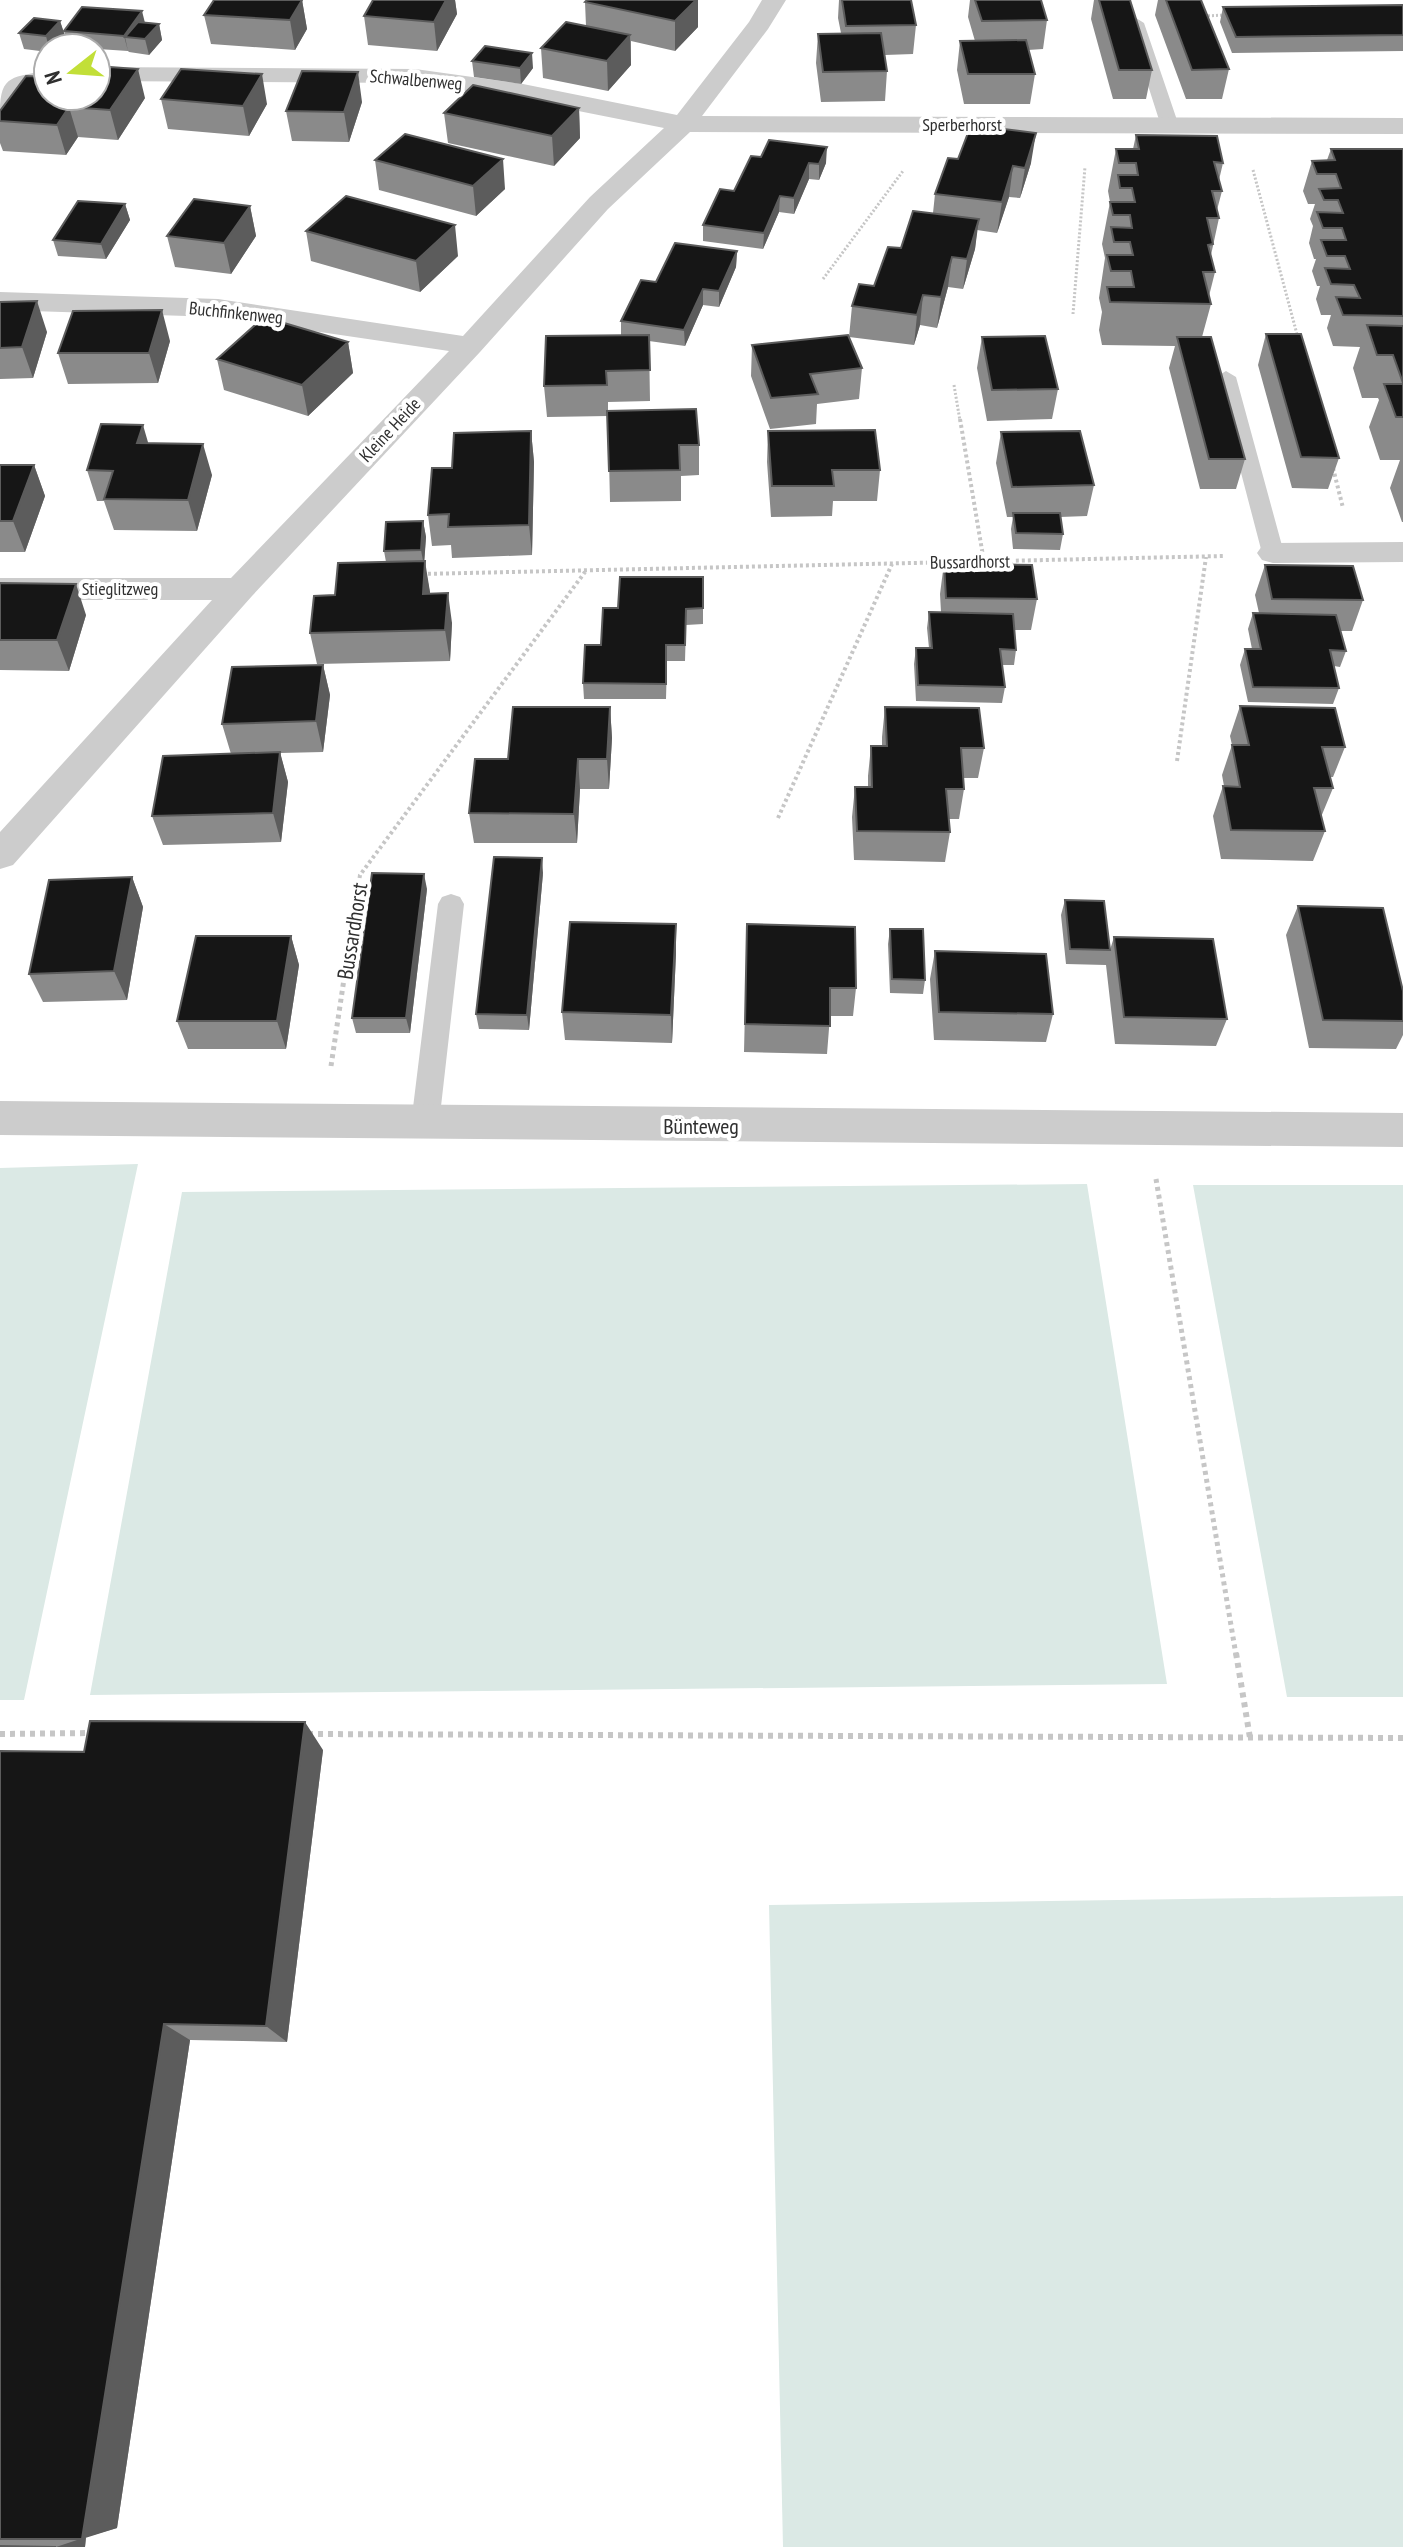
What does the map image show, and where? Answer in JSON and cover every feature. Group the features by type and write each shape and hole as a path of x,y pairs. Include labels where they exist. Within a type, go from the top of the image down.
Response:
{"street":[{"name":"Kleine Heide","path":"0,856 240,589 470,346 599,203 683,124 760,24 774,0"},
{"name":"Schwalbenweg","path":"112,74 415,76 523,92 683,124"},
{"path":"0,104 14,87 32,82"},
{"name":"Sperberhorst","path":"683,124 1403,126"},
{"name":"Buchfinkenweg","path":"0,301 218,308 470,346"},
{"path":"1273,553 1403,552"},
{"name":"Stieglitzweg","path":"0,589 240,589"},
{"name":"Bünteweg","path":"0,1118 1403,1130"}],"lane":[{"path":"1133,14 1170,126"},
{"path":"1226,377 1273,553"},
{"path":"425,1124 451,904"}],"path":[{"path":"1204,16 1235,15"},
{"path":"823,279 936,125"},
{"path":"1073,314 1088,126"},
{"path":"1241,127 1298,339"},
{"path":"954,385 984,562"},
{"path":"1331,461 1355,552"},
{"name":"Bussardhorst","path":"418,574 1273,553"},
{"path":"1177,761 1206,557"},
{"path":"778,818 892,564"},
{"name":"Bussardhorst","path":"323,1123 360,875 585,572"},
{"path":"1148,1129 1250,1738"},
{"path":"0,1734 96,1733"},
{"path":"302,1734 1403,1738"}],"shaded area":[{"path":"138,1164 24,1700 0,1700 0,1168"},
{"path":"1087,1184 1167,1684 90,1695 182,1192"},
{"path":"1193,1185 1403,1185 1403,1697 1287,1697"},
{"path":"1403,1896 1403,2547 783,2547 769,1905"}],"building":[{"path":"214,0 302,0 290,20 204,15"},
{"path":"373,0 446,0 434,22 364,16"},
{"path":"696,0 675,21 585,2"},
{"path":"842,0 911,0 916,25 846,26"},
{"path":"975,0 1041,0 1047,20 982,21"},
{"path":"1099,0 1130,0 1152,70 1119,70"},
{"path":"1166,0 1201,0 1229,69 1192,70"},
{"path":"1403,5 1403,35 1236,37 1223,7"},
{"path":"82,7 142,11 124,36 112,35 112,32 64,31"},
{"path":"34,18 60,21 50,32 19,33"},
{"path":"138,22 159,24 145,39 125,37"},
{"path":"566,22 630,35 607,61 541,48"},
{"path":"881,33 887,71 823,72 818,34"},
{"path":"1026,40 1035,74 968,74 960,41"},
{"path":"485,46 532,53 520,68 472,61"},
{"path":"112,67 138,69 112,107"},
{"path":"181,69 262,74 243,106 161,99"},
{"path":"302,71 358,72 344,112 286,111"},
{"path":"26,76 32,76 32,112 66,112 57,125 0,121 0,111"},
{"path":"473,85 579,108 552,136 444,113"},
{"path":"971,125 1036,133 1025,168 1013,166 1002,202 935,194 948,158 958,159"},
{"path":"405,134 503,159 473,186 375,160"},
{"path":"1136,135 1217,136 1223,163 1214,162 1222,191 1212,191 1219,218 1207,218 1213,244 1208,245 1215,272 1203,272 1211,304 1110,302 1107,287 1134,287 1131,271 1111,271 1107,255 1133,255 1130,242 1114,242 1111,227 1132,228 1130,215 1113,215 1110,202 1135,202 1132,188 1120,188 1118,175 1138,175 1136,163 1119,163 1116,149 1139,149"},
{"path":"769,140 827,147 819,164 809,163 794,198 780,196 764,233 703,225 720,189 734,191 751,156 761,157"},
{"path":"1331,149 1403,149 1403,316 1343,315 1336,297 1360,298 1354,285 1331,284 1325,268 1350,269 1345,256 1327,256 1321,240 1346,240 1342,228 1323,228 1317,212 1343,213 1338,200 1324,200 1319,189 1341,188 1336,174 1317,174 1312,161 1335,160"},
{"path":"346,196 455,225 416,261 306,231"},
{"path":"194,199 250,206 224,243 167,236"},
{"path":"78,201 125,204 101,244 53,240"},
{"path":"913,211 979,219 967,259 952,257 941,297 923,295 917,315 852,306 859,284 874,286 888,247 901,248"},
{"path":"675,243 737,251 719,291 703,289 684,330 621,321 641,280 656,282"},
{"path":"37,301 22,347 0,348 0,302"},
{"path":"162,310 149,353 58,353 73,311"},
{"path":"264,317 348,342 302,385 217,359"},
{"path":"1367,325 1403,326 1403,383 1393,355 1377,355"},
{"path":"1266,334 1301,334 1339,458 1301,457"},
{"path":"649,335 650,370 606,371 607,385 544,386 546,336"},
{"path":"848,335 862,368 810,374 818,394 771,398 752,345"},
{"path":"1045,336 1058,389 992,390 982,337"},
{"path":"1177,337 1211,337 1245,459 1209,459"},
{"path":"1384,384 1403,384 1403,417 1396,417"},
{"path":"696,409 699,445 679,445 680,470 609,471 607,411"},
{"path":"101,424 143,425 137,443 203,444 188,500 104,499 113,471 87,470"},
{"path":"875,430 880,470 832,470 834,486 772,486 768,431"},
{"path":"531,431 529,525 448,527 449,514 428,515 432,468 452,468 454,433"},
{"path":"1080,431 1094,485 1012,487 1001,432"},
{"path":"0,465 34,465 13,521 0,521"},
{"path":"1013,513 1060,513 1063,534 1016,533"},
{"path":"423,521 421,550 384,551 386,522"},
{"path":"425,561 423,594 448,593 445,630 310,633 314,596 335,595 338,563"},
{"path":"944,563 1032,565 1037,599 946,598"},
{"path":"1265,565 1353,566 1363,600 1272,599"},
{"path":"620,577 703,577 703,608 686,609 685,645 666,645 666,684 583,683 585,645 601,645 603,608 618,608"},
{"path":"0,583 76,584 57,640 0,640"},
{"path":"929,612 1013,614 1016,650 1000,649 1005,687 918,685 916,648 932,648"},
{"path":"1253,613 1336,615 1346,651 1330,650 1339,688 1253,687 1245,649 1261,649"},
{"path":"323,665 316,721 222,724 232,667"},
{"path":"1240,706 1335,708 1345,747 1322,747 1333,788 1314,788 1325,831 1231,830 1223,786 1240,787 1232,745 1249,745"},
{"path":"513,707 610,707 607,759 578,759 574,814 469,813 475,759 508,759"},
{"path":"885,707 979,708 984,748 961,748 964,789 946,789 950,832 857,831 855,787 872,787 871,746 887,746"},
{"path":"280,752 273,813 152,816 163,756"},
{"path":"494,857 542,858 527,1015 476,1014"},
{"path":"372,873 424,874 406,1018 352,1018"},
{"path":"132,877 114,971 29,974 49,880"},
{"path":"1065,900 1104,901 1110,950 1070,949"},
{"path":"1298,906 1383,908 1403,991 1403,1021 1323,1020"},
{"path":"570,922 676,924 671,1015 562,1012"},
{"path":"747,924 855,927 856,988 830,988 830,1026 745,1024"},
{"path":"890,929 923,929 925,980 892,979"},
{"path":"196,936 291,936 277,1021 177,1021"},
{"path":"1114,937 1213,939 1227,1019 1124,1017"},
{"path":"935,951 1046,954 1053,1014 939,1012"},
{"path":"90,1721 305,1722 266,2026 164,2024 82,2539 0,2539 0,1751 84,1752"}]}
